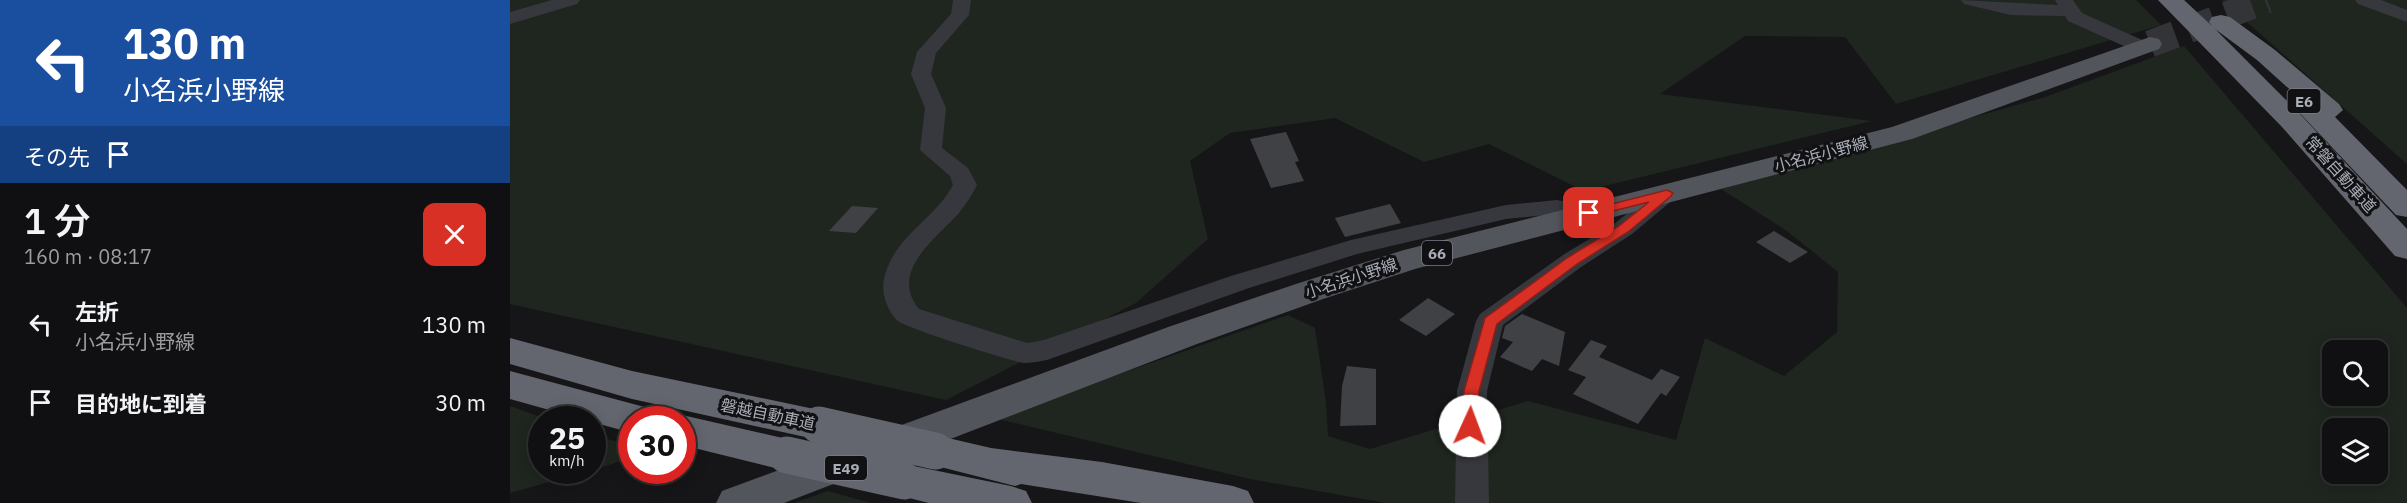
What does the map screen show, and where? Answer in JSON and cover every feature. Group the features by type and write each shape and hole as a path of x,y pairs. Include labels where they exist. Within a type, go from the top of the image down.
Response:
{"highway":[{"name":"常磐自動車道","path":"2170,0 2318,147 2407,249"},
{"name":"常磐自動車道","path":"2196,0 2348,145 2407,208"},
{"path":"2221,22 2266,55 2407,182"},
{"path":"2272,99 2300,145 2407,270"},
{"name":"磐越自動車道","path":"510,351 632,385 935,451 997,492"},
{"path":"510,385 618,415"},
{"name":"E49","path":"696,433 904,481 997,492"},
{"path":"997,492 1102,479 1233,503"},
{"path":"997,492 1141,503"}],"main road":[{"name":"小名浜小野線","path":"737,503 1184,335 1311,291 1404,261 1902,133 2146,46"}],"street":[{"path":"510,18 571,0"},
{"path":"962,0 960,15 927,52 921,74 934,99 936,118 930,140 931,150 938,158 960,173 965,185 959,199 916,237 902,258 895,284 898,303 909,316 1011,350 1027,352 1047,350 1240,282 1352,248 1506,212 1557,207 1589,213"},
{"path":"1970,0 2011,10 2067,5 2085,23 2146,46"},
{"path":"2364,0 2407,16"},
{"path":"1472,503 1472,391 1490,321 1572,261 1623,229 1667,193"}],"shaded area":[{"path":"510,0 2136,0 2161,25 1896,104 1845,37 1745,36 1660,94 1872,121 1584,191 1489,144 1424,162 1335,118 1230,133 1190,161 1208,239 1136,303 946,400 510,304"},
{"path":"2222,0 2407,0 2407,164"},
{"path":"2184,46 2407,308 2407,503 1386,503 1250,479 994,418 1288,315 1315,328 1326,403 1328,436 1370,449 1528,401 1676,440 1705,338 1784,376 1837,332 1838,272 1787,231 1721,189 2045,97"},
{"path":"510,406 528,412 528,484 542,484 510,493"},
{"path":"606,439 618,442 618,462 606,466"},
{"path":"828,491 871,503 794,503"}],"building":[{"path":"1286,132 1299,161 1295,162 1304,181 1271,188 1250,139"},
{"path":"1390,204 1401,223 1345,237 1335,218"},
{"path":"852,206 878,208 856,233 829,231"},
{"path":"1774,231 1808,252 1790,263 1756,242"},
{"path":"1428,298 1455,314 1426,336 1399,320"},
{"path":"1522,314 1565,332 1559,366 1542,359 1532,371 1500,357 1513,342 1502,338 1505,326"},
{"path":"1591,340 1607,346 1599,357 1652,380 1661,369 1680,377 1666,396 1661,393 1638,424 1573,394 1586,377 1568,370"},
{"path":"1347,366 1376,369 1376,425 1340,426 1342,386"}],"tunnel":[{"path":"2150,44 2267,0"}],"route":[{"path":"1470,426 1472,391 1490,321 1572,261 1623,229 1667,193 1589,213"}]}
